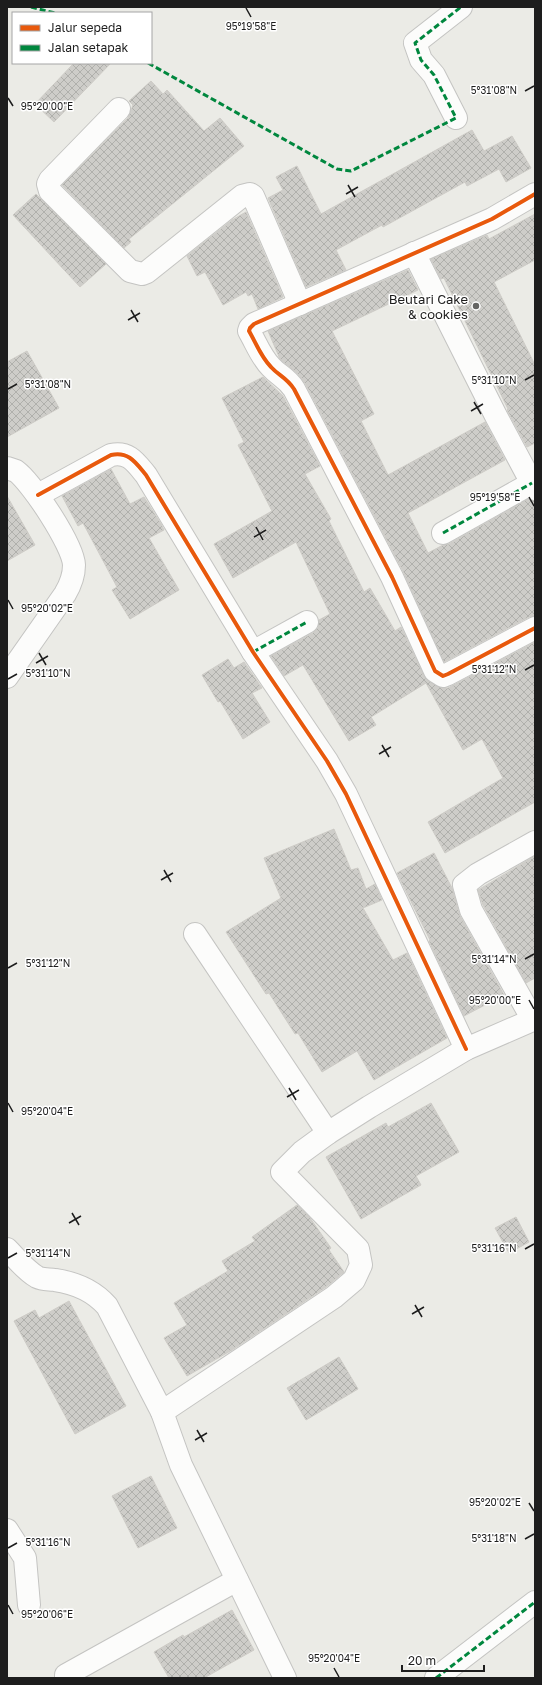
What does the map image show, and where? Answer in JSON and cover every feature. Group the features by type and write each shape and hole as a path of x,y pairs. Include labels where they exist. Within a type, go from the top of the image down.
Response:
{"street":[{"path":"456,118 434,75 421,60 415,42 461,7"},
{"path":"119,109 50,180 48,184 50,191 130,271 142,274 147,272 242,196 250,194 253,196 300,304"},
{"path":"535,194 492,219 254,324 249,331 272,369 289,381 294,389 392,578 434,671 443,676 448,674 535,628"},
{"path":"414,253 533,486 443,533"},
{"path":"38,495 111,455 124,454 131,458 146,475 253,652 327,761 346,794 466,1049"},
{"path":"7,468 15,471 38,495 63,536 74,563 72,581 65,594 7,677"},
{"path":"253,652 307,622"},
{"path":"162,1412 334,1297 354,1280 361,1265 358,1249 282,1172 302,1152 328,1133 466,1049 534,1019 471,910 464,886 478,874 535,842"},
{"path":"195,934 328,1133"},
{"path":"7,1249 37,1277 80,1285 90,1290 107,1306 162,1412 181,1465 286,1678"},
{"path":"7,1530 25,1558 29,1605"},
{"path":"66,1678 66,1675 237,1580"},
{"path":"436,1678 535,1602"}],"building":[{"path":"73,64 110,64 54,122 35,104"},
{"path":"151,81 163,94 167,90 204,131 220,118 244,146 129,239 131,242 124,248 62,185 128,118 133,105 129,101"},
{"path":"472,130 484,151 512,136 531,168 506,182 499,169 467,186 465,182 383,227 382,225 336,250 346,270 306,287 268,198 283,190 276,177 297,166 321,214"},
{"path":"36,194 106,264 80,287 13,215"},
{"path":"246,212 283,297 258,309 252,294 248,296 246,292 223,305 205,272 197,276 187,256 232,220"},
{"path":"535,214 535,260 494,282 535,365 535,443 527,447 507,410 508,409 444,278 441,279 431,259 487,235 489,239"},
{"path":"408,270 418,290 332,331 374,414 361,421 388,475 485,422 505,460 408,513 428,553 443,545 449,544 528,499 535,501 535,616 529,617 444,662 403,571 305,383 297,373 280,359 268,331"},
{"path":"27,351 59,408 7,437 7,362"},
{"path":"263,377 283,396 320,466 305,474 331,519 329,521 364,592 370,588 395,631 401,627 424,676 428,681 442,688 448,688 535,642 535,802 445,853 428,822 503,778 482,739 463,750 426,683 371,717 376,725 349,741 303,665 284,676 271,656 313,633 318,628 319,620 330,614 296,542 233,578 214,544 272,511 238,445 244,442 222,398"},
{"path":"111,469 130,504 144,497 161,524 164,530 149,538 179,590 130,619 112,590 117,587 83,523 78,526 62,496"},
{"path":"7,496 35,545 7,561"},
{"path":"228,659 234,668 244,662 262,688 252,693 270,722 243,739 202,675"},
{"path":"334,829 351,870 358,868 366,889 375,884 382,900 363,908 393,960 407,953 447,1038 374,1080 357,1051 322,1072 298,1033 295,1034 269,993 266,994 226,932 281,898 264,858"},
{"path":"434,853 452,888 460,916 504,995 464,1016 429,941 430,940 397,873"},
{"path":"535,856 535,978 526,983 483,905 478,890"},
{"path":"431,1103 459,1152 416,1176 421,1185 361,1219 326,1157 386,1123 388,1127"},
{"path":"297,1205 310,1218 331,1248 329,1250 344,1272 326,1287 232,1350 187,1376 164,1338 187,1325 174,1303 228,1271 222,1261 255,1241 252,1237"},
{"path":"516,1217 529,1242 509,1253 495,1228"},
{"path":"69,1301 126,1406 75,1434 14,1321 35,1310 39,1318"},
{"path":"339,1357 358,1389 306,1420 287,1388"},
{"path":"151,1476 177,1528 138,1548 112,1496"},
{"path":"232,1610 254,1650 204,1678 169,1678 154,1652 183,1635 184,1637"}],"marked path":[{"path":"31,7 51,12"},
{"path":"150,64 337,169 351,171 456,118 434,75 421,60 415,43 461,7"},
{"path":"443,533 532,483"},
{"path":"253,652 307,622"},
{"path":"436,1678 535,1602"}],"cycle path":[{"path":"535,194 492,219 254,324 249,331 267,363 294,389 392,577 435,671 443,676 448,674 535,628"},
{"path":"38,495 111,455 117,454 127,456 132,459 146,475 253,652 327,761 346,794 466,1049"}],"place":[{"name":"Beutari Cake & cookies","path":"476,306"}]}
